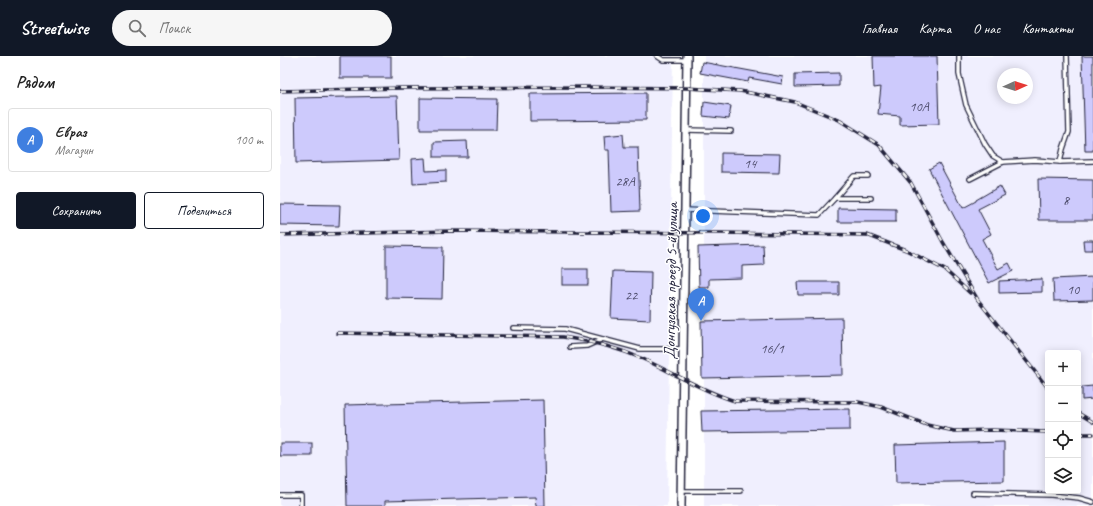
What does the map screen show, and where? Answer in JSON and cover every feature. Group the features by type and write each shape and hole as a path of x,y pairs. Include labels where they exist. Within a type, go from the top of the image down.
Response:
{"street":[{"name":"Донгузская проезд 5-й улица","path":"681,506 687,58"}],"lane":[{"path":"657,56 663,60 687,58"},
{"path":"958,56 959,74 966,105 985,144 993,156 1003,162"},
{"path":"1060,162 1069,132 1067,56"},
{"path":"686,130 731,131"},
{"path":"970,179 1003,162 1035,160 1060,162 1093,161"},
{"path":"685,210 819,215 854,176 868,176"},
{"path":"835,198 871,198"},
{"path":"513,328 565,330 640,349 683,349"},
{"path":"570,347 587,346 603,339"},
{"path":"681,491 741,491"},
{"path":"973,493 1051,495 1079,498 1093,502"},
{"path":"280,495 300,495 301,506"}],"shaded area":[{"path":"280,56 673,56 667,506 280,506"},
{"path":"704,56 1093,56 1093,506 704,506"}],"building":[{"path":"340,56 391,56 391,78 340,78"},
{"path":"873,56 937,56 939,124 900,125 900,116 878,114 881,87 874,88"},
{"path":"1082,56 1093,56 1093,151 1085,151"},
{"path":"702,62 783,77 782,84 749,78 748,82 700,73"},
{"path":"839,73 839,86 795,87 795,74"},
{"path":"646,93 646,120 530,121 530,94"},
{"path":"397,96 399,160 296,163 295,98"},
{"path":"420,98 497,99 496,130 420,130"},
{"path":"704,102 731,106 729,119 703,116"},
{"path":"623,134 624,147 638,147 640,211 611,212 609,150 605,150 604,136"},
{"path":"467,141 468,157 434,157 434,142"},
{"path":"721,153 780,154 779,173 721,172"},
{"path":"425,158 426,171 446,170 446,182 413,184 412,159"},
{"path":"939,163 963,208 1000,186 1005,195 978,209 991,234 982,239 998,269 1009,263 1013,271 989,283 929,169"},
{"path":"1038,179 1093,180 1093,220 1039,220"},
{"path":"280,204 340,205 339,226 280,225"},
{"path":"838,208 896,209 896,222 838,222"},
{"path":"1083,240 1093,240 1093,250 1084,250"},
{"path":"763,245 764,265 742,266 742,278 709,279 709,287 699,287 698,247"},
{"path":"386,246 443,247 442,299 386,298"},
{"path":"562,269 588,269 588,285 562,285"},
{"path":"613,271 651,272 650,320 611,318"},
{"path":"1093,277 1093,300 1054,301 1053,279"},
{"path":"1042,279 1042,292 999,293 999,281"},
{"path":"797,282 839,282 839,295 798,295"},
{"path":"842,318 843,375 702,378 701,321"},
{"path":"1093,386 1093,399 1082,400 1082,387"},
{"path":"543,400 545,506 536,506 535,497 385,501 385,506 347,506 345,405"},
{"path":"850,409 850,430 702,432 701,411"},
{"path":"1004,442 1004,481 896,483 895,445"},
{"path":"280,443 312,443 312,456 280,456"}],"railway":[{"path":"280,91 402,88 686,88 740,91 795,102 839,120 879,145 911,183 943,242 978,300 1046,386"},
{"path":"280,235 451,231 867,235 906,250 945,270 970,293"},
{"path":"337,333 563,337 604,345 624,351 700,387 735,401 858,402 881,407 927,425 954,431 992,430 1045,432"},
{"path":"1081,415 1093,422"},
{"path":"1081,434 1093,434"}],"place":[{"name":"Евраз","path":"701,321"}]}
